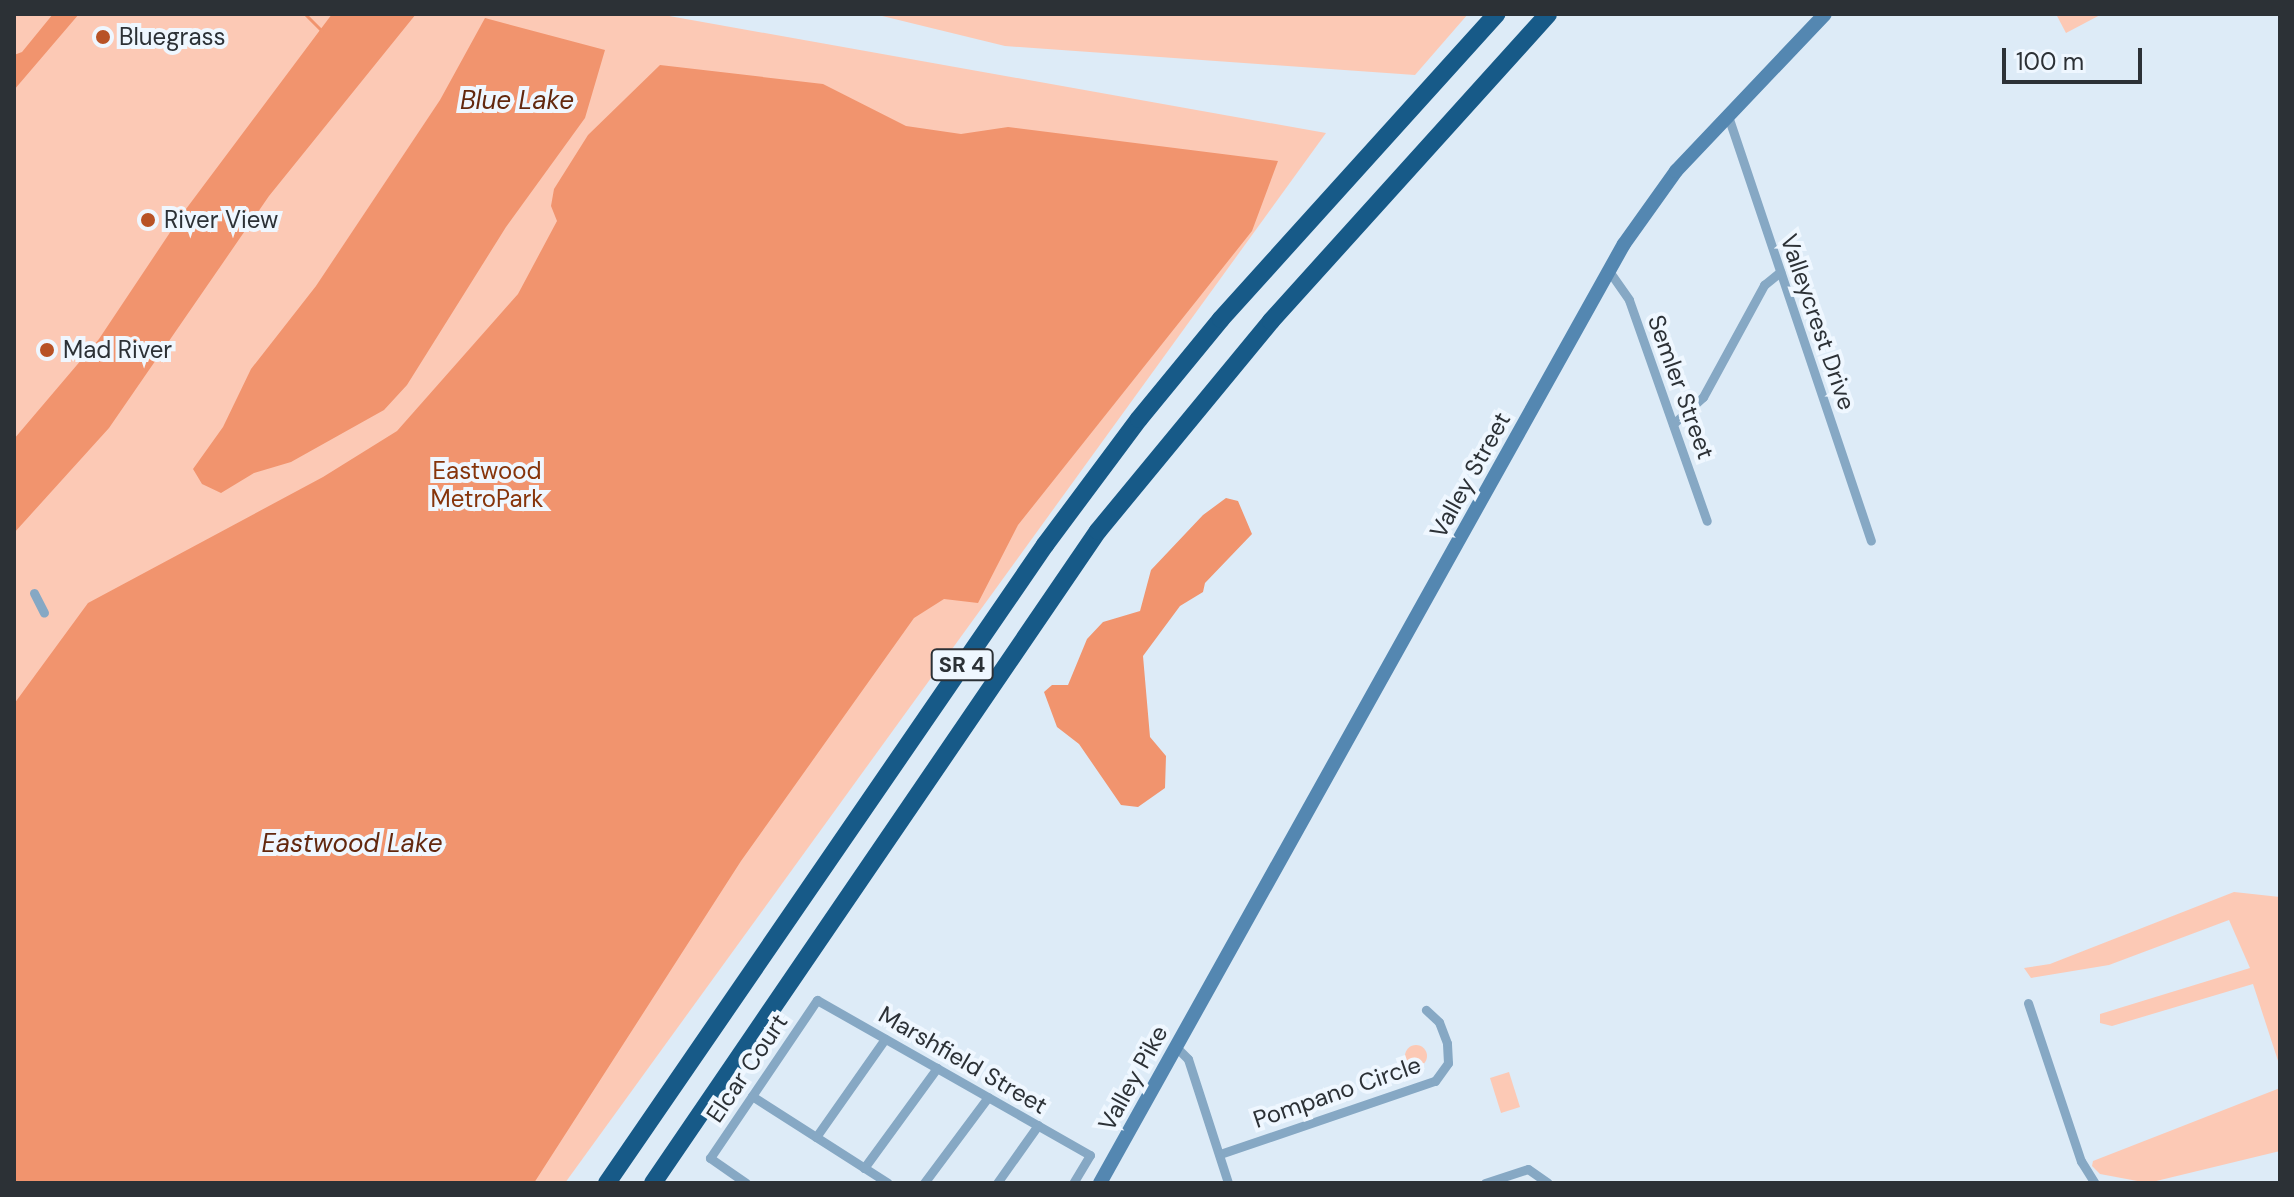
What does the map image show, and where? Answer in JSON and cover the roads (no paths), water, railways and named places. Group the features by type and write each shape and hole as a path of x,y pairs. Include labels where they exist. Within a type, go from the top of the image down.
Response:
{"highway":[{"name":"SR 4","path":"607,1183 1045,545 1139,419 1221,319 1497,14"},
{"name":"SR 4","path":"653,1183 1098,531 1271,321 1548,14"}],"street":[{"name":"Valley Street","path":"1205,994 1609,271 1666,182 1825,14"},
{"name":"Valleycrest Drive","path":"1728,116 1871,541"},
{"name":"Semler Street","path":"1609,271 1629,300 1707,521"},
{"path":"1673,424 1703,397 1756,298 1780,272"},
{"path":"34,593 44,613"},
{"name":"Valley Pike","path":"1100,1183 1205,994"},
{"name":"Marshfield Street","path":"817,1000 1090,1155 1073,1183"},
{"name":"Elcar Court","path":"746,1183 710,1158 817,1000"},
{"path":"2028,1003 2081,1161 2095,1183"},
{"name":"Pompano Circle","path":"1220,1154 1435,1081 1448,1063 1447,1043 1439,1022 1426,1010"},
{"path":"816,1137 885,1039"},
{"path":"1176,1047 1188,1059 1228,1183"},
{"path":"864,1168 937,1068"},
{"path":"752,1096 888,1183"},
{"path":"924,1183 988,1097"},
{"path":"997,1183 1038,1125"},
{"path":"1485,1183 1528,1169 1548,1183"}],"water":[{"path":"53,14 79,14 14,90 14,55 22,52"},
{"path":"332,14 416,14 269,196 109,428 14,533 14,439 99,339 183,213"},
{"name":"Blue Lake","path":"485,18 605,50 585,118 506,227 407,385 384,410 291,462 254,473 221,493 202,484 193,469 223,427 251,369 316,286 440,100"},
{"name":"Eastwood Lake","path":"660,65 823,84 906,126 961,134 1008,127 1278,161 1252,231 1018,525 978,603 944,599 914,618 741,861 534,1183 14,1183 14,704 88,603 323,477 397,431 518,294 557,221 551,206 554,189 588,135"},
{"path":"1226,498 1238,501 1252,534 1205,583 1203,592 1180,606 1143,656 1150,737 1166,756 1165,788 1138,807 1121,805 1079,744 1057,727 1044,692 1052,685 1068,685 1087,639 1103,622 1140,611 1151,570 1203,515"}],"waterway":[{"path":"305,14 322,31"}],"place":[{"name":"Bluegrass","path":"103,37"},
{"name":"River View","path":"148,220"},
{"name":"Mad River","path":"47,350"}],"park label":[{"name":"Eastwood MetroPark","path":"487,485"}]}
